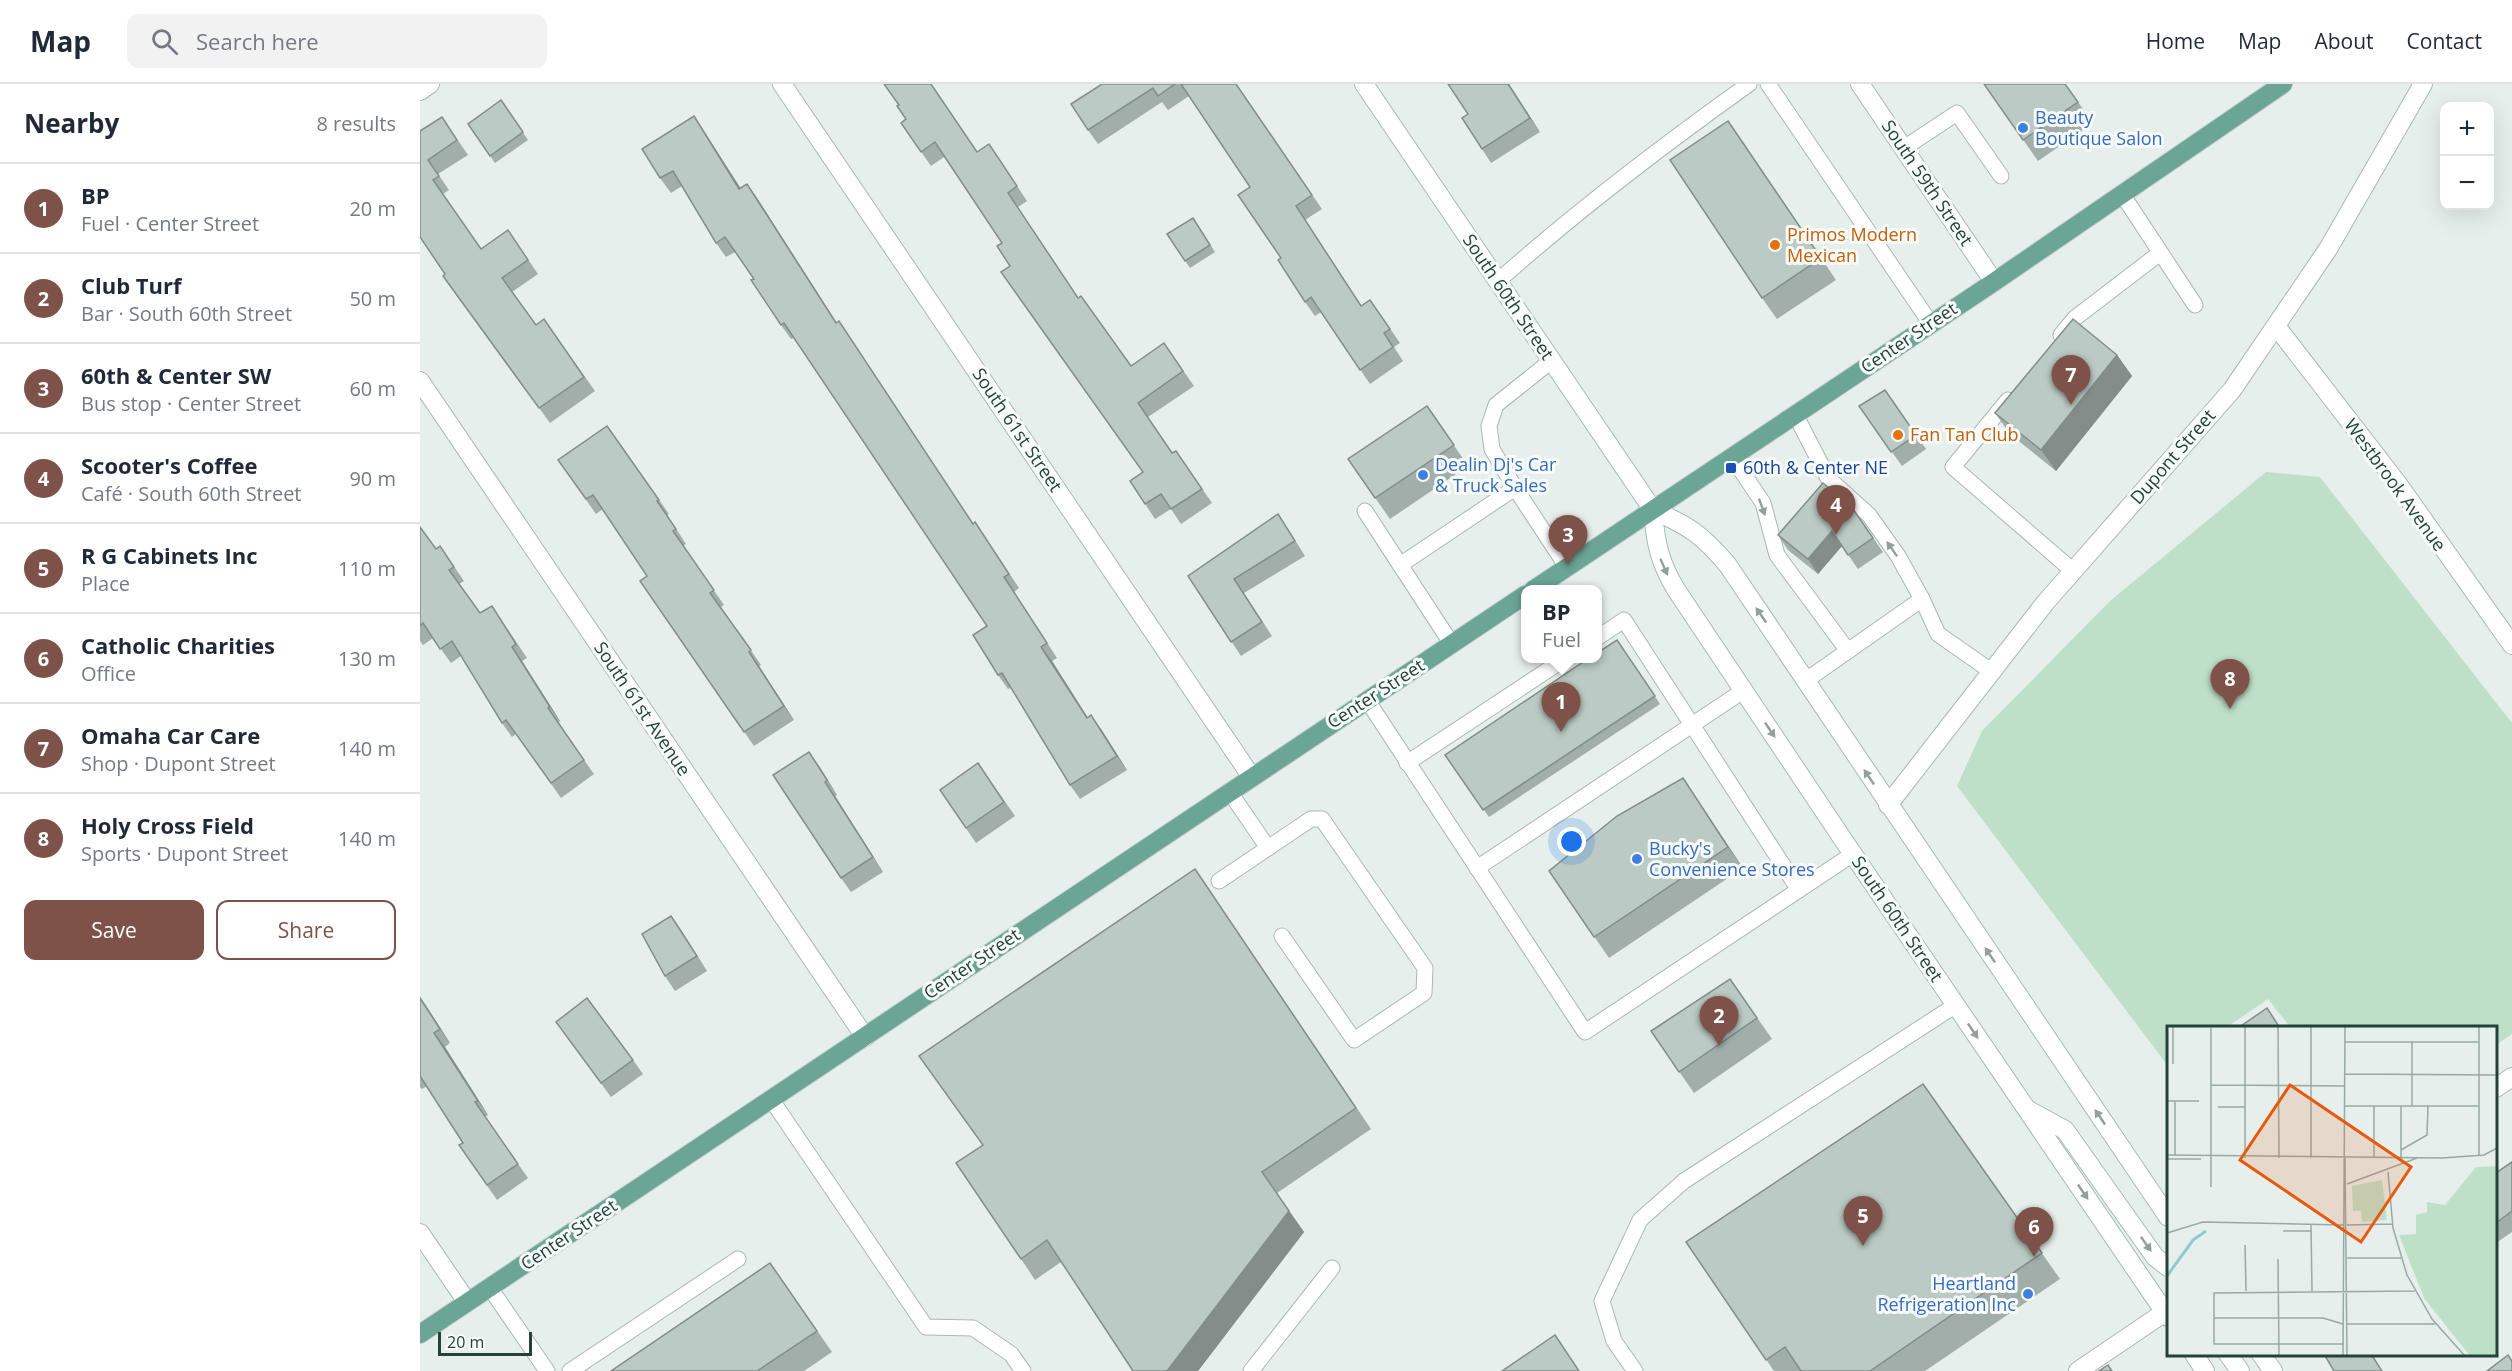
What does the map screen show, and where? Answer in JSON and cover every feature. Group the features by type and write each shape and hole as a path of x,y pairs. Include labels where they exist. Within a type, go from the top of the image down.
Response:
{"main road":[{"name":"Center Street","path":"1540,585 1994,282 2283,84"},
{"name":"Center Street","path":"420,1334 1251,776 1521,598"}],"street":[{"path":"420,91 430,84"},
{"name":"South 61st Street","path":"782,84 1251,776"},
{"name":"South 60th Street","path":"1365,84 1653,510 1655,543 1663,568 1853,854 2167,1313"},
{"name":"South 59th Street","path":"1860,84 1994,282"},
{"name":"Dupont Street","path":"1888,805 1991,671 2073,571 2232,390 2328,249 2424,84"},
{"name":"Westbrook Avenue","path":"2276,326 2398,484 2512,645"},
{"name":"South 61st Avenue","path":"420,381 865,1037"},
{"path":"1653,510 1688,525 1706,540 1727,564 2167,1214"},
{"path":"2497,1087 2512,1077"},
{"path":"2026,1108 2065,1130 2155,1257 2167,1266"},
{"path":"420,1233 467,1302"},
{"path":"2078,1371 2167,1315"},
{"path":"2195,1356 2205,1371"},
{"path":"2229,1356 2240,1371"},
{"path":"2262,1356 2272,1371"}],"lane":[{"path":"1498,281 1554,231 1651,154 1749,84"},
{"path":"1768,84 1931,324"},
{"path":"1904,148 1957,113 2001,176"},
{"path":"2122,194 2195,305"},
{"path":"2052,346 2075,318 2160,253"},
{"path":"1551,361 1496,405 1490,426 1492,449 1567,567"},
{"path":"2021,383 1953,467 2073,571"},
{"path":"1796,414 1828,478 1869,515 1898,556 1938,634 1991,671"},
{"path":"1732,457 1762,503 1777,555 1848,651"},
{"path":"1400,565 1515,488"},
{"path":"1365,511 1451,643"},
{"path":"1805,681 1922,599"},
{"path":"1602,635 1624,620 1799,890"},
{"path":"1407,763 1558,663"},
{"path":"1477,868 1743,690"},
{"path":"1367,700 1585,1032 1853,854"},
{"path":"1229,791 1268,848"},
{"path":"1219,881 1311,819 1322,819 1425,968 1424,993 1354,1040 1282,936"},
{"path":"1635,1371 1614,1341 1602,1301 1640,1220 1684,1181 1956,1005"},
{"path":"771,1100 926,1328 973,1328 1011,1354 1023,1371"},
{"path":"570,1371 738,1259"},
{"path":"1251,1371 1332,1268"},
{"path":"489,1288 547,1371"}],"green space":[{"path":"2266,472 2320,477 2512,723 2512,1034 2497,1044 2497,1026 2289,1026 2268,999 2228,1026 2167,1026 2167,1065 1957,786 1982,731 2110,601"}],"building":[{"path":"884,84 931,84 977,152 989,144 1017,186 1008,193 1078,298 1081,296 1131,366 1164,343 1183,371 1138,403 1172,453 1176,451 1202,489 1171,509 1161,494 1145,504 1130,481 1143,472 1001,272 1010,266 997,246 1002,243 935,142 921,152 901,123 906,119"},
{"path":"1102,84 1175,84 1158,96 1153,88 1088,130 1071,104"},
{"path":"1181,84 1236,84 1312,195 1296,206 1361,306 1370,300 1390,329 1384,333 1393,347 1360,370 1311,297 1305,302 1278,260 1281,258 1238,195 1250,187"},
{"path":"1448,84 1508,84 1530,118 1482,149 1462,118 1468,114"},
{"path":"1984,84 2065,84 2078,102 2023,140"},
{"path":"501,100 523,132 490,156 468,124"},
{"path":"694,116 739,189 747,184 836,323 839,321 973,524 975,522 1009,574 1004,577 1047,643 1041,647 1087,718 1091,715 1117,756 1070,785 1002,673 998,675 973,635 987,626 784,323 781,325 751,280 754,279 725,237 716,243 673,171 660,178 642,149"},
{"path":"442,117 457,140 428,160 439,176 433,180 481,249 508,230 528,260 502,278 536,325 544,319 584,377 539,408 443,276 445,274 420,237 420,131"},
{"path":"1728,121 1821,258 1762,298 1670,160"},
{"path":"1193,218 1210,245 1185,261 1167,234"},
{"path":"2073,319 2117,355 2041,450 1995,413"},
{"name":"Fan Tan Club","path":"1885,390 1916,435 1891,452 1859,406"},
{"path":"1427,406 1454,445 1375,498 1348,459"},
{"path":"607,426 659,500 657,501 676,529 673,531 714,590 710,593 751,650 749,652 784,706 744,732 640,581 647,576 593,495 586,499 558,460"},
{"path":"1823,483 1853,509 1873,538 1848,555 1832,531 1808,559 1778,535"},
{"path":"1278,514 1295,541 1234,579 1262,622 1231,642 1188,576"},
{"path":"420,527 436,549 440,546 454,567 449,570 480,613 492,606 516,644 512,647 550,707 548,708 584,760 551,783 506,720 502,723 452,641 440,649 423,623 420,626"},
{"path":"1617,640 1655,696 1483,810 1445,755 1582,663 1602,663 1602,650"},
{"path":"809,752 827,780 825,782 873,857 841,878 773,775"},
{"path":"978,763 1004,802 966,828 940,790"},
{"path":"1683,778 1728,847 1594,937 1549,871 1617,816"},
{"path":"1195,869 1356,1108 1262,1172 1289,1211 1167,1371 1133,1371 1047,1240 1021,1259 956,1163 983,1145 919,1056"},
{"path":"671,916 697,956 665,976 642,934"},
{"path":"1730,979 1757,1018 1679,1072 1651,1031"},
{"path":"420,998 440,1029 434,1033 478,1101 475,1102 518,1164 487,1185 459,1145 463,1143 420,1076"},
{"path":"587,998 633,1060 601,1083 556,1022"},
{"path":"2267,1008 2279,1026 2241,1026"},
{"path":"1923,1084 2042,1253 1870,1371 1801,1371 1785,1347 1766,1360 1686,1242"},
{"path":"2512,1162 2512,1211 2497,1222 2497,1172"},
{"path":"770,1263 817,1331 757,1371 611,1371"},
{"path":"1555,1335 1579,1371 1502,1371"},
{"path":"2508,1355 2512,1361 2512,1371 2487,1371"},
{"path":"2325,1356 2372,1356 2382,1371 2334,1371"},
{"path":"2108,1365 2112,1371 2099,1371"}],"place":[{"name":"Beauty Boutique Salon","path":"2023,128"},
{"name":"Primos Modern Mexican","path":"1775,245"},
{"name":"Omaha Car Care","path":"2071,405"},
{"name":"Fan Tan Club","path":"1898,435"},
{"name":"60th & Center NE","path":"1731,468"},
{"name":"Dealin Dj's Car & Truck Sales","path":"1423,475"},
{"name":"Scooter's Coffee","path":"1836,535"},
{"name":"60th & Center SW","path":"1568,565"},
{"name":"Holy Cross Field","path":"2230,709"},
{"name":"BP","path":"1561,732"},
{"name":"Bucky's Convenience Stores","path":"1637,859"},
{"name":"Club Turf","path":"1719,1046"},
{"name":"R G Cabinets Inc","path":"1863,1246"},
{"name":"Catholic Charities","path":"2034,1257"},
{"name":"Heartland Refrigeration Inc","path":"2028,1294"}]}
